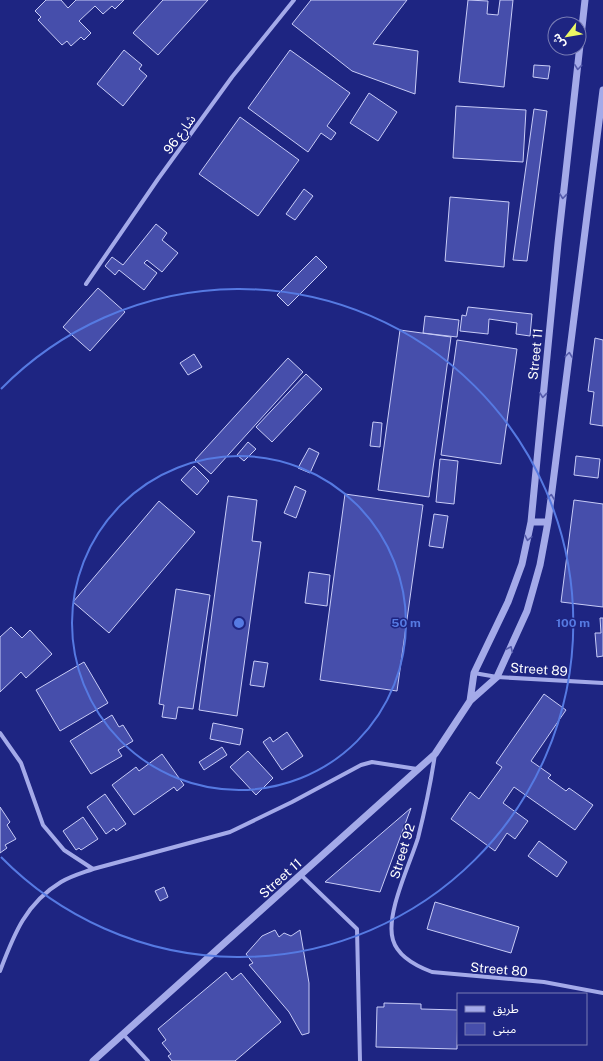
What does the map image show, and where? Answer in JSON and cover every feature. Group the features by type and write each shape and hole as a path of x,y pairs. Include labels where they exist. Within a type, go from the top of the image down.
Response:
{"street":[{"name":"شارع 96","path":"86,284 158,180 228,84 294,0"},
{"name":"Street 11","path":"470,701 474,673 508,602 522,564 531,522 559,235 585,0"},
{"name":"Street 11","path":"92,1061 436,754 470,701 497,677 527,611 540,565 548,522 603,90"},
{"path":"531,522 548,522"},
{"name":"Street 89","path":"474,673 497,677 603,683"},
{"path":"0,733 21,764 43,825 64,850 93,869"},
{"name":"Street 92","path":"399,952 393,942 391,922 398,895 418,838 436,754"},
{"path":"0,971 16,930 28,911 42,896 61,882 73,876 93,869 230,832 292,802 343,773 361,765 372,762 418,769"},
{"path":"301,875 357,929 360,1061"},
{"name":"Street 80","path":"399,952 407,960 432,972 544,982 603,993"},
{"path":"123,1034 148,1061"}],"building":[{"path":"46,0 61,0 68,8 76,0 124,0 115,9 112,6 103,14 95,6 79,21 91,33 84,40 81,37 71,46 67,41 62,45 38,20 41,17 35,11"},
{"path":"163,0 208,0 158,55 133,33"},
{"path":"311,0 407,0 373,44 418,51 415,94 352,71 292,24"},
{"path":"468,0 488,1 487,14 498,15 500,0 513,0 504,87 459,82"},
{"path":"124,50 142,65 139,69 147,76 123,106 97,84"},
{"path":"290,50 350,93 327,126 336,133 331,140 321,133 308,152 248,108"},
{"path":"534,65 550,66 548,79 533,77"},
{"path":"369,93 397,112 378,141 350,123"},
{"path":"456,106 526,110 523,162 453,158"},
{"path":"534,109 547,111 527,261 513,260"},
{"path":"240,117 299,160 258,216 199,174"},
{"path":"304,189 313,196 295,220 286,214"},
{"path":"450,197 509,202 504,267 445,261"},
{"path":"156,224 167,233 162,240 178,253 162,272 147,260 144,263 157,273 144,290 119,270 115,275 105,266 112,257 123,265"},
{"path":"316,256 327,267 288,306 277,295"},
{"path":"98,288 125,312 90,351 63,327"},
{"path":"468,307 532,314 530,336 516,334 517,323 489,319 488,334 460,331 462,315 466,316"},
{"path":"425,316 459,320 457,337 423,333"},
{"path":"400,330 451,337 429,497 378,490"},
{"path":"595,338 603,340 603,426 590,424 594,392 588,391"},
{"path":"457,340 517,349 501,464 441,455"},
{"path":"194,354 202,367 188,375 180,363"},
{"path":"288,358 303,372 211,474 195,460"},
{"path":"306,374 322,389 272,442 256,427"},
{"path":"373,422 382,423 380,447 370,446"},
{"path":"248,442 256,449 244,461 237,455"},
{"path":"309,448 319,453 310,473 298,468"},
{"path":"576,456 600,459 598,478 574,475"},
{"path":"440,459 458,461 454,504 436,502"},
{"path":"194,466 209,481 197,495 181,480"},
{"path":"295,486 306,491 296,518 284,513"},
{"path":"345,494 423,505 397,691 320,680"},
{"path":"228,496 257,500 252,541 261,542 237,716 199,710"},
{"path":"574,500 603,504 603,607 561,602"},
{"path":"159,501 195,532 109,633 73,602"},
{"path":"434,514 448,516 443,548 429,546"},
{"path":"309,572 330,575 327,606 305,603"},
{"path":"176,589 210,595 193,709 178,707 176,719 162,717 164,705 159,704"},
{"path":"600,618 603,618 603,656 597,657 595,633 601,633"},
{"path":"11,627 22,638 30,630 52,654 26,678 21,672 0,692 0,637"},
{"path":"254,661 268,663 264,687 250,685"},
{"path":"84,662 108,703 60,731 36,690"},
{"path":"544,694 566,710 531,761 551,775 548,778 566,791 569,788 593,805 575,830 514,787 503,803 528,821 515,839 507,833 495,851 451,819 470,792 479,799 502,767 496,763"},
{"path":"112,715 119,727 123,725 133,741 118,750 122,756 91,774 70,741"},
{"path":"213,723 243,729 240,745 210,739"},
{"path":"287,732 303,756 282,770 263,742 270,737 273,742"},
{"path":"222,747 227,755 204,770 199,762"},
{"path":"248,751 273,778 256,795 230,767"},
{"path":"162,754 184,785 177,791 174,787 134,815 112,785 136,767 139,771"},
{"path":"105,794 126,824 116,831 114,828 106,834 87,807"},
{"path":"0,807 10,822 7,825 16,839 5,845 7,848 0,853"},
{"path":"411,808 380,892 325,882"},
{"path":"83,817 98,839 81,850 79,848 76,850 63,831"},
{"path":"539,841 567,862 557,877 528,856"},
{"path":"164,887 168,897 160,901 155,891"},
{"path":"435,902 519,927 511,953 427,929"},
{"path":"275,930 279,937 284,933 291,936 300,930 309,983 309,1033 302,1035 289,1012 249,965 253,963 246,954 262,936"},
{"path":"226,972 232,980 241,973 281,1022 235,1061 172,1061 168,1056 171,1054 162,1043 166,1040 158,1029"},
{"path":"384,1003 421,1004 421,1009 457,1010 457,1049 376,1047 377,1007 384,1007"}]}
